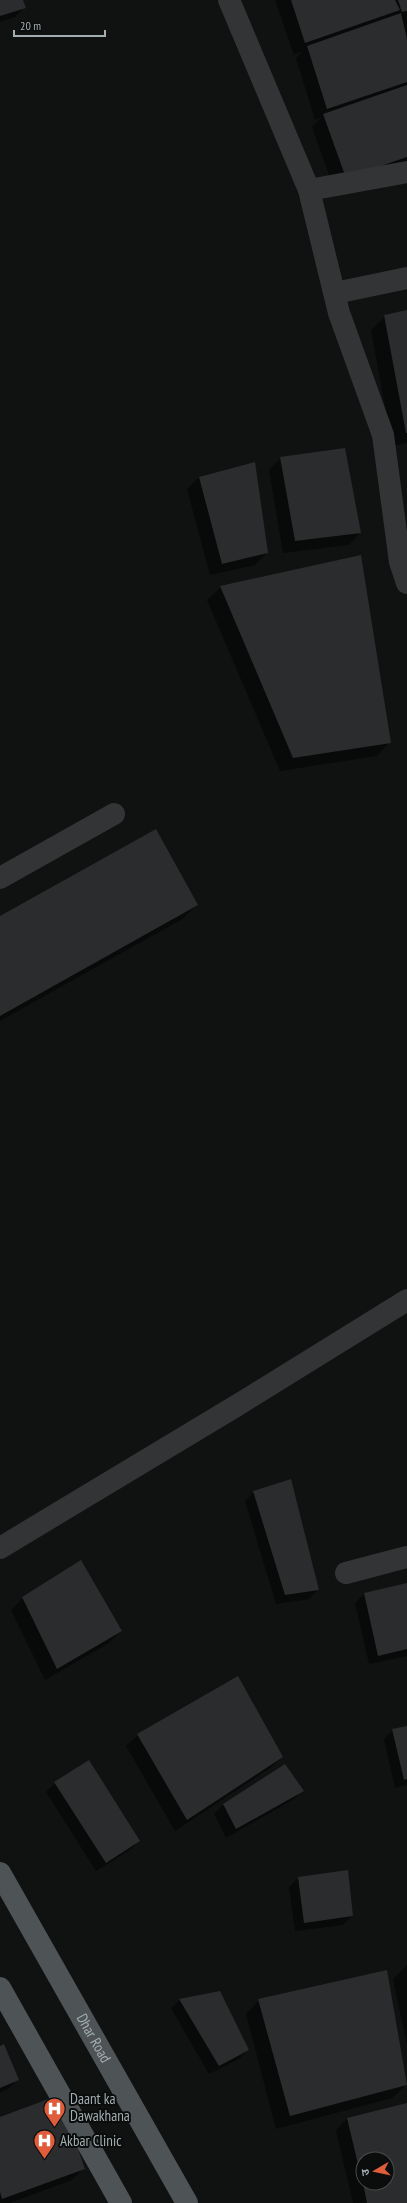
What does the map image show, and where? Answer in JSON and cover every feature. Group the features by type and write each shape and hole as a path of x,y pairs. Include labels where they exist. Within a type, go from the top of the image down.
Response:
{"main road":[{"name":"Dhar Road","path":"0,1873 187,2203"},
{"path":"0,1988 121,2203"}],"street":[{"path":"229,0 309,190 339,312 383,435 400,562 407,583"},
{"path":"309,190 407,172"},
{"path":"335,293 407,278"},
{"path":"0,878 114,814"},
{"path":"0,1548 236,1406 407,1300"},
{"path":"346,1573 407,1557"}],"building":[{"path":"0,0 23,0 26,8 0,16"},
{"path":"291,0 395,0 400,10 305,43"},
{"path":"398,0 407,0 407,11 402,12"},
{"path":"401,13 407,39 407,82 327,109 307,46"},
{"path":"407,85 407,157 346,178 323,114"},
{"path":"407,310 407,433 406,433 384,315"},
{"path":"345,448 361,533 295,541 280,457"},
{"path":"255,462 268,553 222,564 199,477"},
{"path":"361,555 391,743 293,758 220,586"},
{"path":"156,829 198,905 0,1016 0,916"},
{"path":"291,1479 319,1590 285,1595 253,1491"},
{"path":"81,1560 122,1631 57,1669 22,1597"},
{"path":"407,1583 407,1649 378,1656 364,1593"},
{"path":"238,1676 283,1757 187,1820 137,1734"},
{"path":"407,1726 407,1779 404,1780 392,1729"},
{"path":"89,1760 140,1841 106,1863 54,1782"},
{"path":"285,1764 304,1791 236,1829 223,1804"},
{"path":"348,1870 353,1916 304,1923 298,1877"},
{"path":"387,1970 407,2085 290,2116 258,1999"},
{"path":"220,1991 249,2050 219,2066 179,1999"},
{"path":"4,2044 19,2080 0,2088 0,2046"},
{"path":"59,2095 85,2169 2,2199 0,2192 0,2117"},
{"path":"407,2103 407,2203 367,2203 365,2191 395,2191 395,2151 355,2152 347,2118"}],"place":[{"name":"Daant ka Dawakhana","path":"55,2128"},
{"name":"Akbar Clinic","path":"44,2160"}]}
